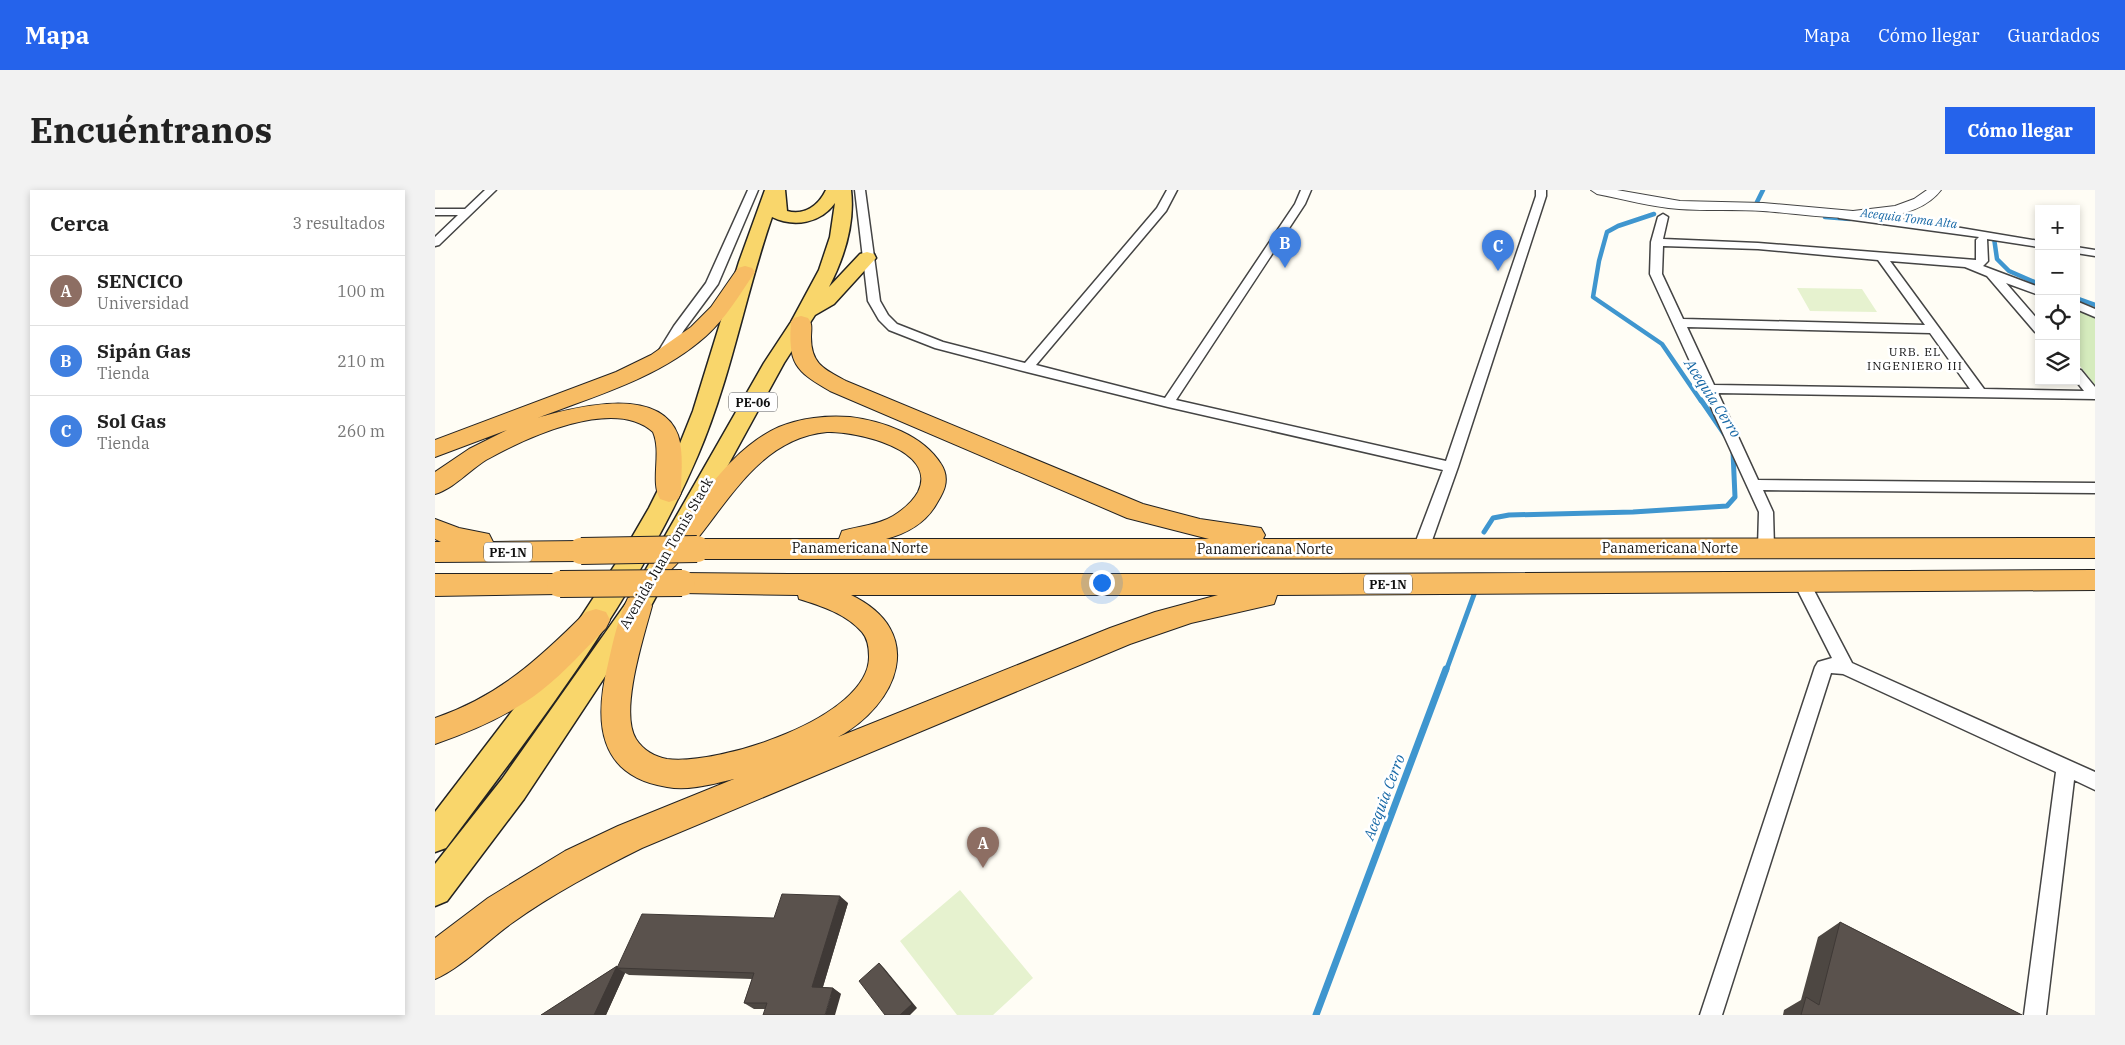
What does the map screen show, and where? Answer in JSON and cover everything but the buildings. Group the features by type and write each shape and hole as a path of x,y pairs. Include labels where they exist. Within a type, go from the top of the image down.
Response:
{"highway":[{"path":"435,449 624,377 659,360 699,332 710,306 737,266"},
{"path":"803,318 799,348 802,360 811,370 858,395 1100,497 1145,514 1200,528 1350,549"},
{"path":"435,485 449,472 480,452 515,436 587,413 619,410 644,416 663,428 668,442 669,493"},
{"path":"662,563 731,475 749,458 789,433 809,427 830,425 851,425 871,429 910,446 931,466 935,478 931,493 908,519 886,530 806,548"},
{"path":"435,528 465,540 495,543 530,552"},
{"name":"Panamericana Norte","path":"435,552 806,548 2095,548"},
{"name":"PE-1N","path":"441,586 682,583 789,585 1336,584 2095,580"},
{"path":"435,961 521,896 572,865 630,837 1009,680 1157,622 1211,607 1336,584"},
{"path":"638,606 620,671 616,704 617,730 624,749 638,763 659,773 683,775 709,771 757,758 798,743 835,724 863,701 874,688 883,668 885,649 877,632 863,615 837,600 789,585"},
{"path":"435,731 466,720 509,696 543,672 596,620"}],"main road":[{"path":"775,190 779,214 792,219 803,218 820,210 827,203 834,190"},
{"name":"Avenida Juan Tomis Stack","path":"435,837 495,760 596,620 629,566 669,493 687,454 711,390 737,266 761,225 775,190"},
{"name":"Avenida Juan Tomis Stack","path":"435,890 513,789 638,606 775,363 803,318 828,270 839,237 844,201 843,190"},
{"path":"803,318 827,300 867,258"}],"street":[{"path":"435,243 491,190"},
{"name":"Avenida Juan Tomis Stack","path":"737,266 733,236 753,190"},
{"path":"859,190 874,301 883,316 893,327 939,345 1027,368 1168,403 1451,467"},
{"path":"1027,368 1162,209 1172,190"},
{"path":"1168,403 1300,204 1306,190"},
{"path":"1421,549 1451,467 1541,196 1541,190"},
{"path":"1597,190 1668,204 1743,206 1843,216 1937,227 2035,243"},
{"path":"1843,216 1883,212 1912,205 1935,190"},
{"path":"435,212 467,212"},
{"path":"1663,217 1657,242 1656,274 1766,512 1766,548"},
{"path":"733,236 761,225"},
{"path":"1657,242 1758,246 1978,264 1982,261 1982,240"},
{"path":"2080,251 2095,253"},
{"path":"1881,256 1981,394"},
{"path":"1967,264 2035,289"},
{"path":"1991,272 2035,324"},
{"path":"2080,307 2095,313"},
{"path":"1678,323 1934,329"},
{"path":"2080,378 2095,395"},
{"path":"1708,389 2095,395"},
{"path":"1754,485 2095,488"},
{"path":"1801,581 1846,668"},
{"path":"1711,1015 1824,667 1833,665 1846,668 2095,780"},
{"path":"2035,1015 2066,768"}],"green space":[{"path":"1797,288 1862,289 1877,312 1810,311"},
{"path":"2080,311 2095,317 2095,385 2080,366"},
{"path":"960,890 1033,978 993,1015 957,1015 900,941"}],"waterway":[{"name":"Acequia Cerro","path":"1757,202 1763,190"},
{"name":"Acequia Cerro","path":"1654,214 1618,226 1607,232 1599,261 1593,297 1662,344 1701,401"},
{"name":"Acequia Toma Alta","path":"1825,217 1850,219"},
{"name":"Acequia Toma Alta","path":"1988,238 1994,238 1997,259 2009,271 2035,282"},
{"name":"Acequia Toma Alta","path":"2080,299 2095,305"},
{"name":"Acequia Cerro","path":"1701,400 1725,435"},
{"name":"Acequia Cerro","path":"1484,532 1493,518 1509,515 1633,512 1727,506 1735,497 1733,452"},
{"name":"Acequia Cerro","path":"1446,671 1476,589"},
{"name":"Acequia Cerro","path":"1316,1015 1446,669"}],"place":[{"name":"Sipán Gas","path":"1285,268"},
{"name":"Sol Gas","path":"1498,271"},
{"name":"SENCICO","path":"983,868"}],"district":[{"name":"URB. EL INGENIERO III","path":"1915,358"}]}
